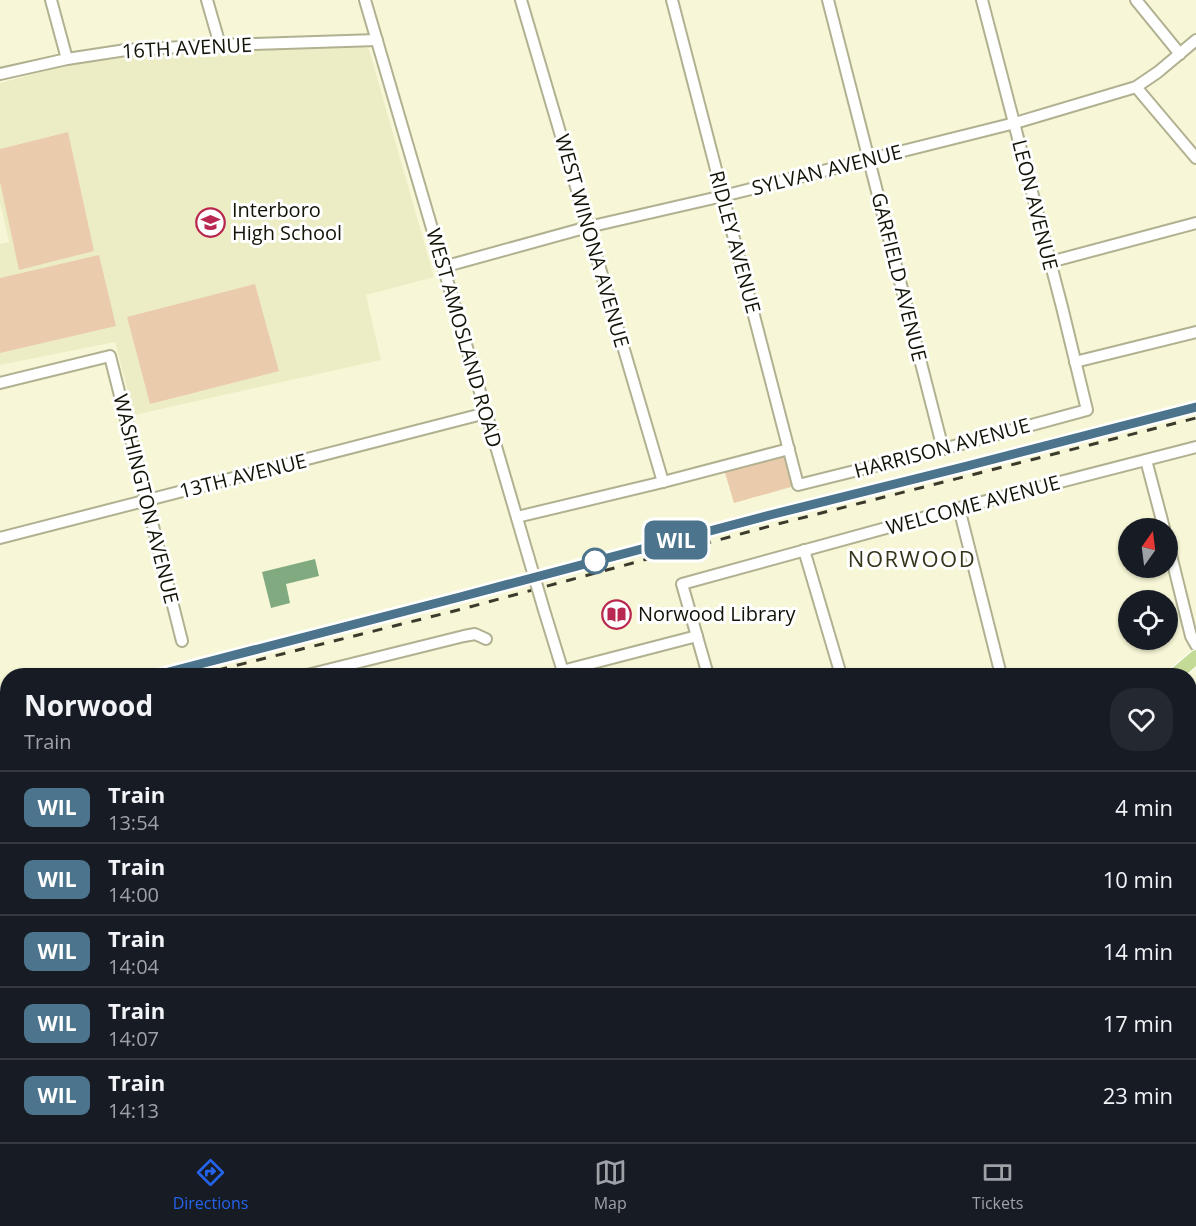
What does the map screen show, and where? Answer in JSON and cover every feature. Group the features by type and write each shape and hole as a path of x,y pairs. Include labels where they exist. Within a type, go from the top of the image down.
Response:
{"main road":[{"path":"1183,668 1196,657"}],"street":[{"path":"51,0 67,59"},
{"path":"207,0 220,45"},
{"name":"WEST AMOSLAND ROAD","path":"365,0 561,668"},
{"name":"WEST WINONA AVENUE","path":"521,0 663,482"},
{"name":"RIDLEY AVENUE","path":"672,0 798,485"},
{"name":"GARFIELD AVENUE","path":"828,0 943,449"},
{"name":"LEON AVENUE","path":"982,0 1087,410"},
{"path":"1136,0 1180,54"},
{"name":"16TH AVENUE","path":"0,74 67,59 126,50 377,40"},
{"name":"SYLVAN AVENUE","path":"443,267 588,227 723,196 1015,123 1136,87 1196,40"},
{"path":"1136,87 1196,158"},
{"path":"1050,262 1196,223"},
{"path":"1075,362 1196,332"},
{"name":"WASHINGTON AVENUE","path":"0,384 110,356 182,642"},
{"name":"HARRISON AVENUE","path":"798,485 1087,410"},
{"name":"13TH AVENUE","path":"0,538 486,413"},
{"name":"WELCOME AVENUE","path":"697,636 681,584 959,508 1196,447"},
{"path":"517,517 663,482 789,448"},
{"path":"1146,460 1161,518"},
{"path":"959,508 999,668"},
{"path":"804,550 839,668"},
{"path":"1177,578 1191,636 1196,645"},
{"path":"335,668 464,636 475,634 486,639"},
{"path":"581,668 697,636 706,668"}],"shaded area":[{"name":"Interboro High School","path":"359,46 369,49 434,277 366,295 381,360 134,415 115,342 0,365 0,244 9,242 0,202 0,83 67,65 143,56"},
{"path":"68,132 94,251 19,270 0,182 0,149"},
{"path":"99,255 116,326 0,353 0,278"},
{"path":"255,284 279,371 150,404 127,317"},
{"path":"789,449 798,485 734,503 723,466"},
{"path":"315,559 319,576 286,584 290,603 271,608 262,572"}],"railway":[{"path":"185,668 770,515 1196,407"},
{"path":"226,668 1196,418"}],"train":[{"name":"WIL","path":"184,668 770,515 1196,407"}],"place":[{"name":"Interboro High School","path":"211,222"},
{"name":"Norwood Library","path":"617,614"}],"district":[{"name":"NORWOOD","path":"912,559"}]}
